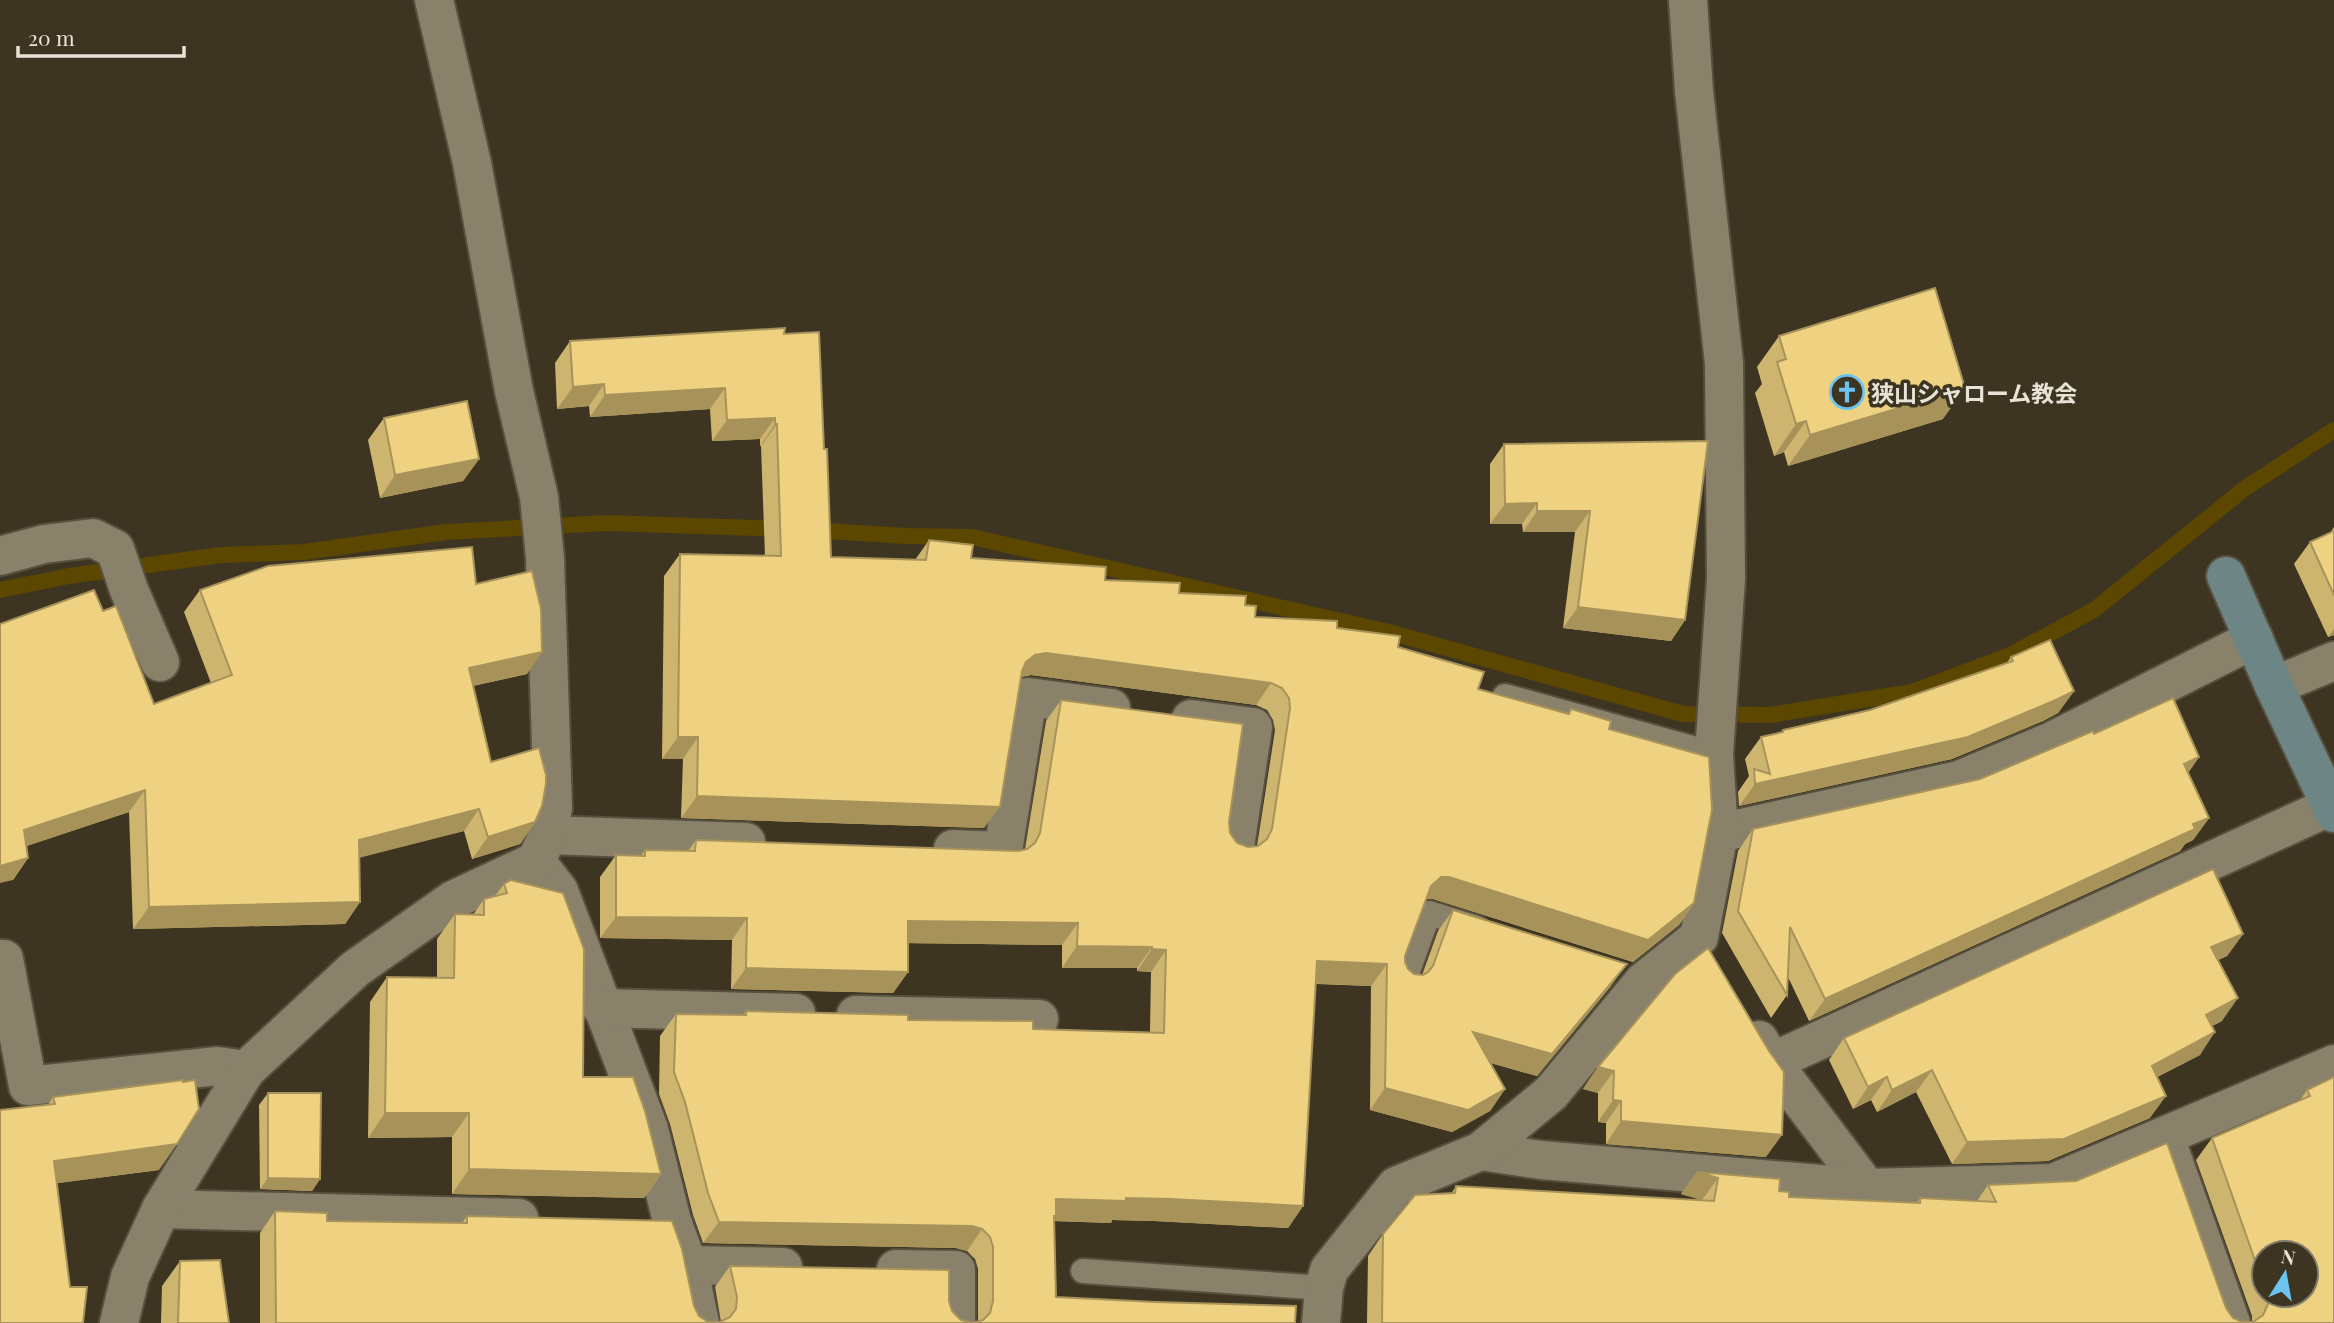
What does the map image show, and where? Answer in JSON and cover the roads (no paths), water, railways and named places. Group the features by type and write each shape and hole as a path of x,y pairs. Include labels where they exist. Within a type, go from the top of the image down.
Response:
{"street":[{"path":"434,0 472,163 514,391 539,497 545,558 553,808 542,848 649,1129 671,1222 688,1265 700,1323"},
{"path":"1688,0 1694,91 1724,363 1726,579 1714,754 1719,833 1699,937 1718,971"},
{"path":"0,556 44,544 93,537 115,549 129,590 160,662"},
{"path":"1772,1062 2332,809 2226,576"},
{"path":"1719,833 1959,780 2052,741 2254,639"},
{"path":"2274,686 2334,662"},
{"path":"920,848 1003,851 1028,697 1253,727 1235,847"},
{"path":"119,1323 130,1277 161,1209 246,1070 355,969 453,900 542,848 782,843"},
{"path":"1322,1306 1329,1270 1396,1186 1481,1151 1551,1093 1632,977 1699,937"},
{"path":"0,960 4,959 28,1086 218,1066 246,1070"},
{"path":"1738,1005 1772,1062 1867,1188"},
{"path":"602,1009 1039,1019"},
{"path":"1481,1151 1541,1160 1867,1188 2053,1183 2334,1064"},
{"path":"2165,1137 2231,1323"},
{"path":"161,1209 547,1219"},
{"path":"630,1220 671,1222"},
{"path":"688,1265 822,1268"},
{"path":"862,1268 956,1270 956,1323"}],"lane":[{"path":"1505,696 1714,754"},
{"path":"1404,982 1429,913 1505,937"},
{"path":"1083,1270 1322,1306"}],"waterway":[{"path":"810,530 972,537 1389,632 1683,714 1770,715 1912,692 2010,655 2094,610 2244,489 2334,430"},
{"path":"0,590 69,576 221,555 304,552 446,532 607,523 784,529"}],"place":[{"name":"狭山シャローム教会","path":"1847,392"}]}
